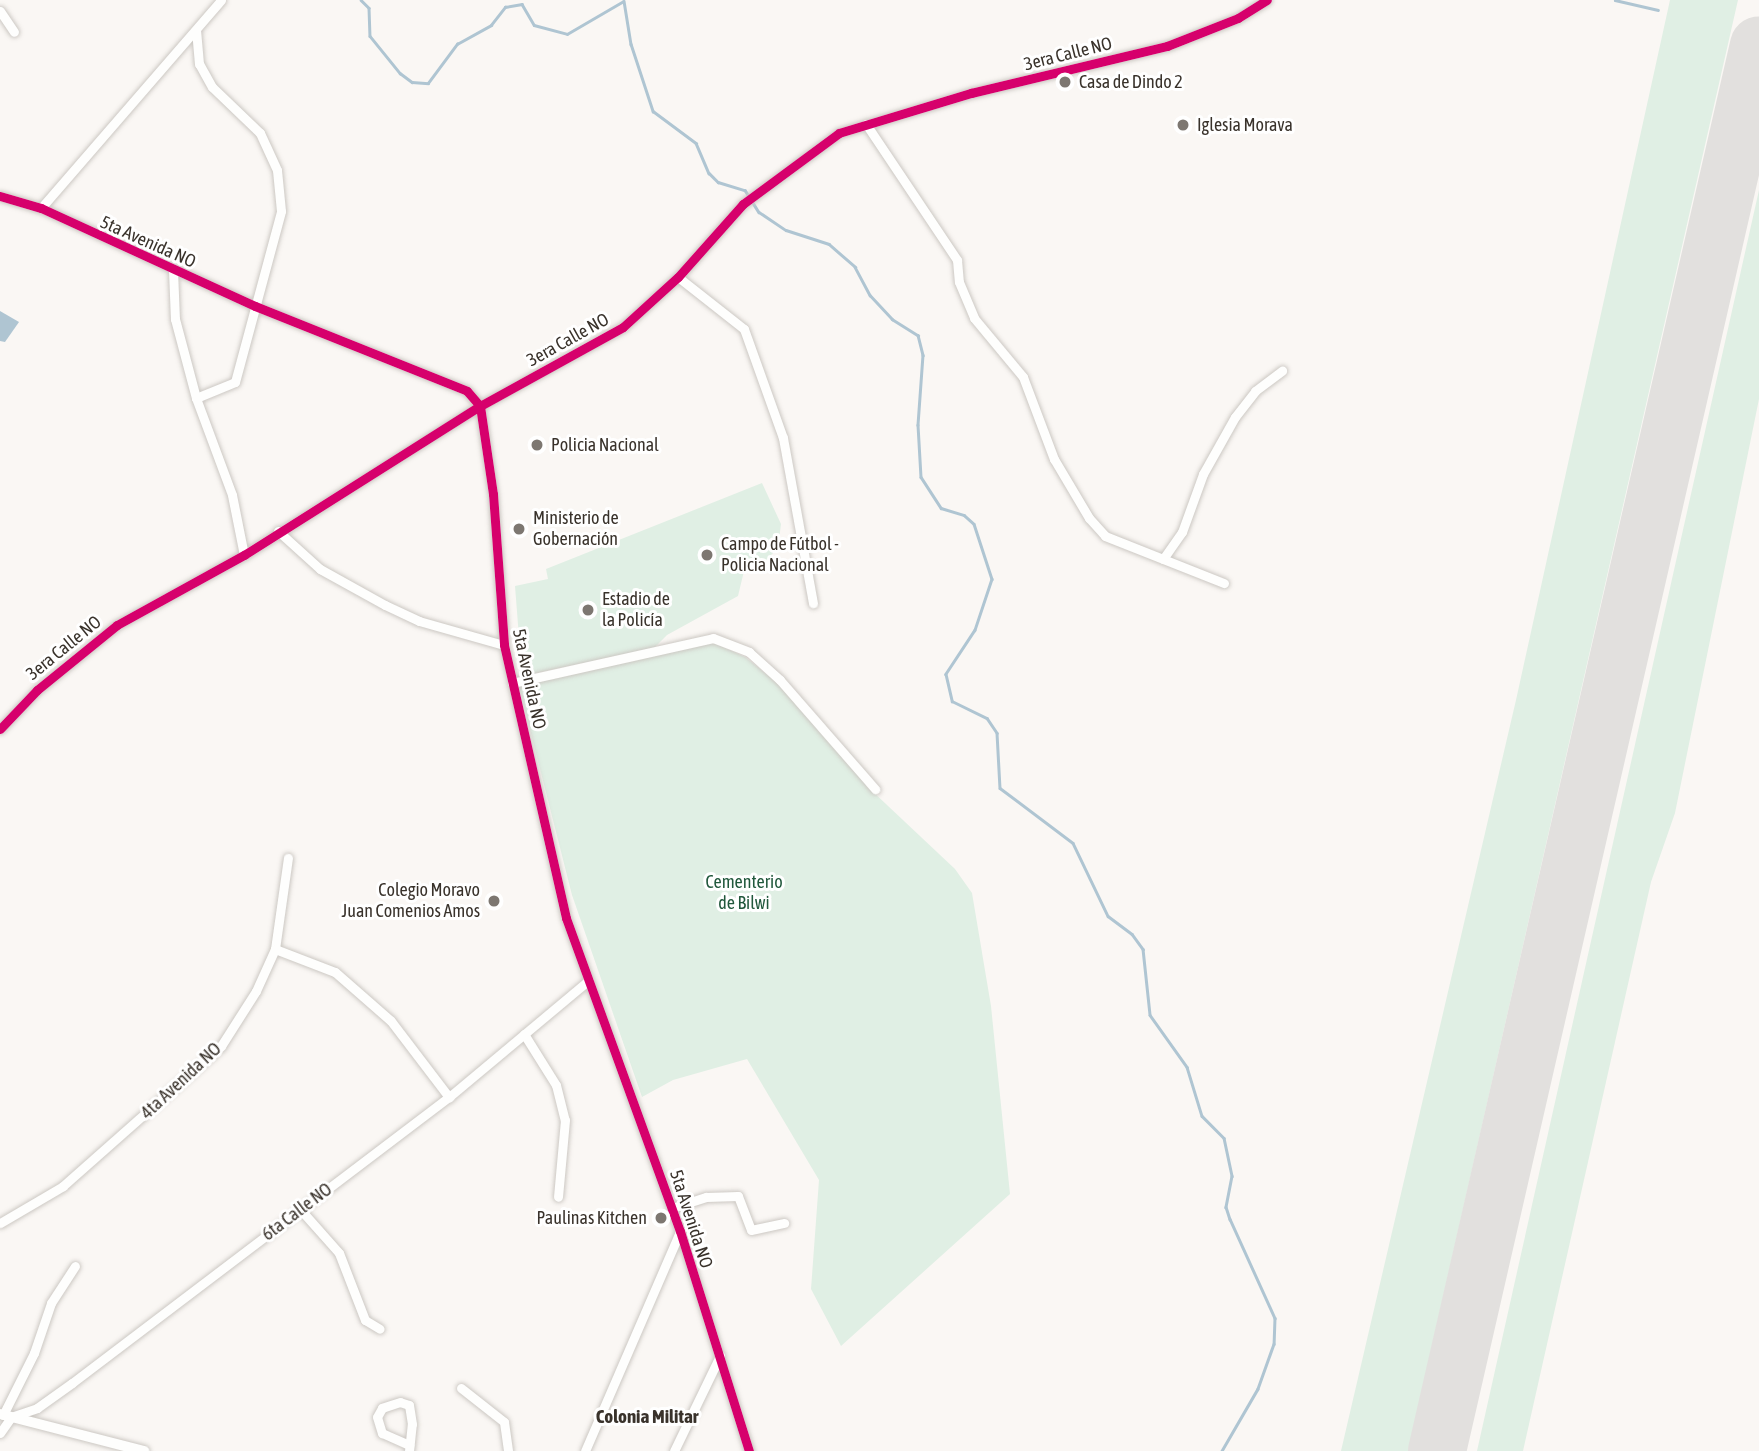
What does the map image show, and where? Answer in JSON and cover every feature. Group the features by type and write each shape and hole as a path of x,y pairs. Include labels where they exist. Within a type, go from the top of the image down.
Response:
{"street":[{"path":"41,208 221,0"},
{"name":"3era Calle NO","path":"0,729 37,690 117,625 244,555 278,531 480,406 622,327 678,276 743,204 839,133 1171,45 1238,18 1267,0"},
{"path":"0,11 14,32"},
{"path":"196,30 198,64 212,87 260,133 277,170 281,211 235,382 196,398"},
{"path":"866,124 957,260 959,282 974,318 1023,377 1054,459 1089,518 1105,536 1224,583"},
{"name":"5ta Avenida NO","path":"0,196 41,208 255,306 467,391 480,406 493,494 504,645 566,918 680,1231 749,1451"},
{"path":"173,270 176,319 196,398 232,495 244,555"},
{"path":"678,276 744,329 783,438 813,603"},
{"path":"1163,559 1182,532 1203,474 1235,416 1255,391 1282,370"},
{"path":"278,531 320,569 385,605 419,621 504,645"},
{"path":"512,683 713,638 749,652 780,680 874,789"},
{"name":"4ta Avenida NO","path":"0,1223 63,1186 221,1046 256,991 275,949 288,858"},
{"path":"275,949 335,972 391,1021 449,1097"},
{"name":"6ta Calle NO","path":"5,1415 37,1408 72,1383 449,1097 589,980"},
{"path":"524,1034 556,1085 565,1120 558,1196"},
{"path":"671,1208 706,1197 738,1196 751,1230 784,1223"},
{"path":"300,1209 339,1253 365,1320 380,1329"},
{"path":"585,1451 680,1231"},
{"path":"0,1433 5,1415 34,1353 51,1303 75,1266"},
{"path":"674,1451 720,1356"},
{"path":"461,1388 503,1422 508,1451"},
{"path":"400,1402 410,1405 409,1448 382,1433 377,1417 382,1408 400,1402"},
{"path":"5,1415 144,1451"}],"green space":[{"path":"1670,0 1738,0 1408,1451 1341,1451 1516,700"},
{"path":"1759,190 1759,399 1675,813 1651,882 1523,1451 1477,1451"},
{"path":"762,483 781,524 778,548 765,561 744,571 738,596 667,635 654,648 522,676 515,586 548,579 546,569"},
{"name":"Cementerio de Bilwi","path":"712,642 745,657 776,682 870,789 955,869 972,893 991,1006 1010,1194 841,1346 811,1289 819,1180 747,1059 673,1080 642,1097 572,895 519,686"}],"water":[{"path":"0,311 19,322 5,342 0,341"}],"waterway":[{"path":"361,0 369,8 370,36 400,73 412,82 428,83 457,44 491,25 505,7 522,4 534,25 567,34 622,2"},
{"path":"1615,0 1658,10"},
{"path":"624,1 631,44 653,111 696,143 709,173 718,182 745,190 759,212 786,230 829,244 855,267 870,295 892,319 918,335 923,355 918,425 921,477 941,508 964,515 974,524 992,579 975,630 946,674 952,701 987,718 997,733 1000,788 1073,843 1108,916 1132,934 1143,949 1150,1015 1187,1067 1202,1116 1224,1138 1232,1176 1226,1207 1275,1318 1274,1344 1258,1389 1222,1451"}],"runway":[{"path":"1437,1451 1759,45"}],"cycle path":[{"path":"0,729 37,690 117,625 244,555 480,406 623,327 678,277 743,204 839,133 971,93 1167,46 1238,18 1267,0"},
{"path":"0,196 41,208 255,306 467,391 480,406 493,494 504,645 566,918 680,1231 749,1451"}],"place":[{"name":"Casa de Dindo 2","path":"1065,82"},
{"name":"Iglesia Morava","path":"1183,125"},
{"name":"Policia Nacional","path":"537,445"},
{"name":"Ministerio de Gobernación","path":"519,529"},
{"name":"Campo de Fútbol - Policia Nacional","path":"707,555"},
{"name":"Estadio de la Policía","path":"588,610"},
{"name":"Colegio Moravo Juan Comenios Amos","path":"494,901"},
{"name":"Paulinas Kitchen","path":"661,1218"}],"district":[{"name":"Colonia Militar","path":"647,1417"}]}
